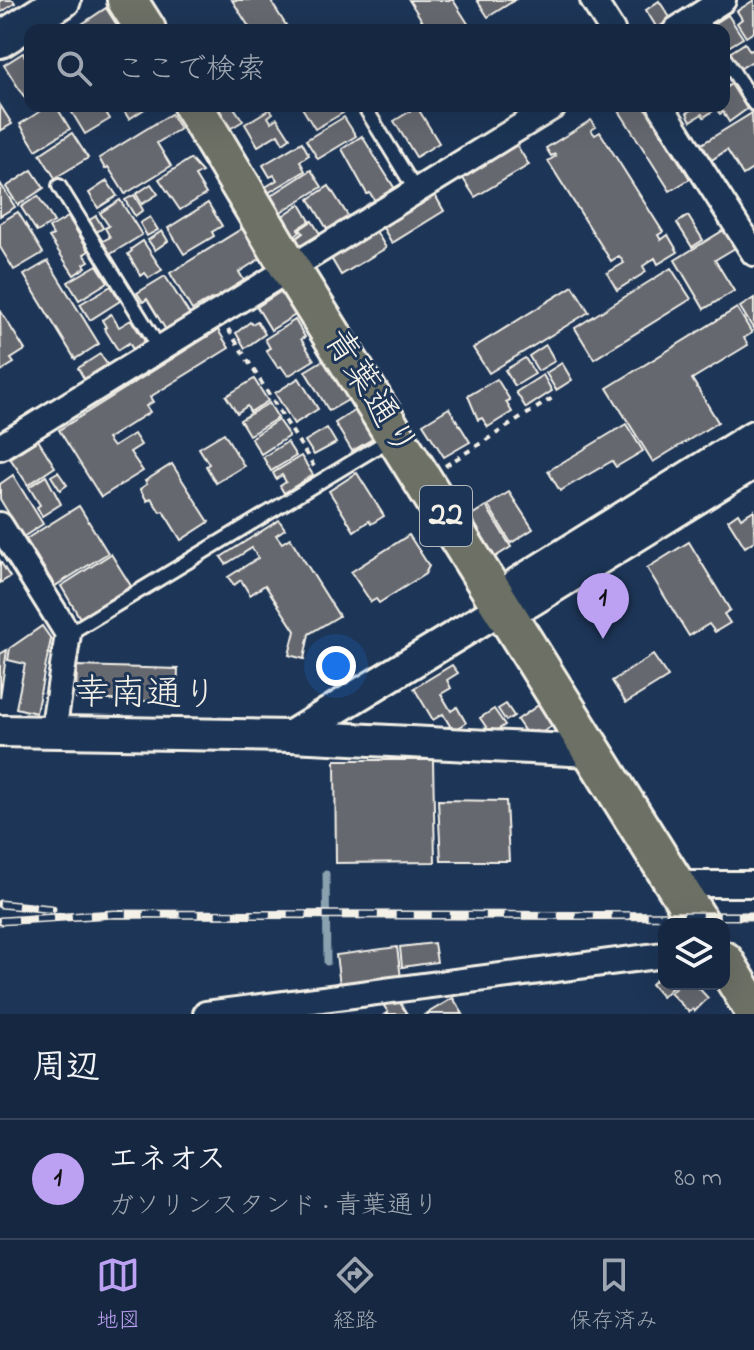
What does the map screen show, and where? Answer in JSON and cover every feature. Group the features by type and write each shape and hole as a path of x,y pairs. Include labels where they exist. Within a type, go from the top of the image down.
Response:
{"main road":[{"path":"25,24 63,0"},
{"path":"127,0 142,24"},
{"path":"0,40 24,25"},
{"name":"青葉通り","path":"197,112 290,268 696,918"},
{"path":"730,971 754,1010"}],"street":[{"path":"593,0 608,24"},
{"path":"703,23 723,0"},
{"path":"0,447 544,112"},
{"path":"665,112 754,253"},
{"path":"503,607 518,583 754,436"},
{"path":"291,736 503,607 529,602 754,463"},
{"path":"0,525 68,634 53,732"},
{"name":"幸南通り","path":"0,731 291,736 591,751"},
{"path":"675,884 754,884"},
{"path":"206,1014 658,956"}],"lane":[{"path":"730,66 754,104"},
{"path":"368,112 416,191"},
{"path":"59,186 160,349"},
{"path":"68,634 395,436"}],"path":[{"path":"218,313 322,480"},
{"path":"423,479 554,397"}],"building":[{"path":"0,0 13,0 15,3 0,13"},
{"path":"232,0 270,0 285,24 247,24"},
{"path":"409,0 453,0 468,24 424,24"},
{"path":"477,0 515,0 488,17"},
{"path":"754,0 754,32 746,37 737,23 742,19 737,11"},
{"path":"659,1 671,19 663,24 655,24 646,10"},
{"path":"106,8 116,24 82,24"},
{"path":"728,15 743,38 730,46 730,24 714,24"},
{"path":"745,43 750,51 754,49 754,60 738,70 730,53"},
{"path":"23,53 24,96 4,65"},
{"path":"730,85 747,109 729,122 723,112 730,112"},
{"path":"0,105 12,124 0,131"},
{"path":"39,112 60,112 70,129 36,150 20,124"},
{"path":"72,112 106,112 110,119 85,134"},
{"path":"125,112 140,112 129,119"},
{"path":"217,112 237,112 243,121 228,130"},
{"path":"265,112 272,112 268,117 271,122 277,118 290,138 283,143 278,134 258,146 245,124"},
{"path":"305,112 342,112 343,113 315,129"},
{"path":"409,112 420,112 439,143 416,157 394,121"},
{"path":"620,112 648,112 690,179 670,191"},
{"path":"689,112 712,112 691,121"},
{"path":"752,113 754,168 743,175 727,150 710,161 700,145"},
{"path":"171,114 180,129 157,143 171,166 125,194 99,158"},
{"path":"344,117 356,136 318,159 306,140"},
{"path":"591,120 596,127 591,130 595,135 600,132 663,232 658,235 661,240 668,235 678,252 658,264 655,258 643,266 646,272 617,290 607,273 624,263 619,256 611,261 548,161 555,154 551,156 546,148"},
{"path":"72,133 88,158 55,178 40,154"},
{"path":"362,136 395,189 375,201 370,193 367,194 342,149"},
{"path":"302,142 309,155 300,161 305,171 268,193 264,188 277,180 274,175 270,177 263,165"},
{"path":"516,144 529,165 475,197 462,177"},
{"path":"190,159 202,172 195,176 206,194 180,210 159,179"},
{"path":"32,170 44,188 18,205 6,187"},
{"path":"311,170 322,187 279,213 269,197"},
{"path":"107,181 117,196 98,208 89,193"},
{"path":"0,183 15,207 0,216"},
{"path":"151,184 158,194 142,204 136,194"},
{"path":"329,186 350,219 329,232 309,199"},
{"path":"134,195 143,210 135,216 125,200"},
{"path":"435,195 444,211 392,243 382,226"},
{"path":"38,196 54,222 37,232 21,207"},
{"path":"120,200 142,235 109,255 101,242 110,237 105,228 109,226 100,213"},
{"path":"208,203 222,226 212,232 214,236 184,254 168,228"},
{"path":"300,204 310,221 293,237 281,217"},
{"path":"18,212 43,253 14,270 0,247 0,223"},
{"path":"96,216 103,228 95,233 88,221"},
{"path":"688,216 703,240 692,247 677,223"},
{"path":"68,217 89,251 84,254 89,261 84,264 86,267 74,275 49,237 53,235 49,228"},
{"path":"150,217 158,230 147,236 140,223"},
{"path":"312,221 322,237 302,250 295,239 303,233 300,229"},
{"path":"243,228 261,258 239,272 245,282 213,302 211,299 192,310 170,273"},
{"path":"724,230 735,248 715,260 734,291 704,309 675,260"},
{"path":"162,231 168,241 155,250 148,240"},
{"path":"376,231 386,248 341,275 331,258"},
{"path":"143,241 162,270 149,278 145,273 141,276 128,254"},
{"path":"48,261 99,344 75,359 24,275"},
{"path":"97,265 108,282 79,300 68,282"},
{"path":"671,268 691,299 594,359 575,328"},
{"path":"165,276 190,315 166,330 147,299 143,302 137,293"},
{"path":"111,286 120,301 90,320 80,304"},
{"path":"573,286 589,312 489,373 473,348"},
{"path":"283,290 297,314 271,330 257,307"},
{"path":"754,298 754,330 740,307"},
{"path":"737,308 752,333 744,338 748,345 692,379 718,422 653,462 607,388"},
{"path":"0,310 25,350 11,359 14,363 1,371"},
{"path":"111,314 119,327 131,320 146,343 134,351 129,343 118,350 102,320"},
{"path":"295,320 305,337 301,339 314,360 288,376 281,366 278,368 266,350 270,348 265,339"},
{"path":"257,321 265,334 245,348 236,333 250,322"},
{"path":"218,330 229,348 150,397 153,402 146,406 150,412 107,439 113,447 134,434 141,445 130,452 143,471 101,497 59,430"},
{"path":"546,345 555,361 538,371 529,356"},
{"path":"100,354 109,367 86,382 78,368"},
{"path":"525,358 535,374 515,386 505,370"},
{"path":"325,359 350,399 329,411 305,371"},
{"path":"562,363 572,380 556,390 546,373"},
{"path":"543,375 552,391 526,408 516,392"},
{"path":"299,378 318,409 294,424 275,393"},
{"path":"254,379 268,401 250,412 247,406 237,413 226,396"},
{"path":"497,379 510,400 506,402 512,412 488,427 482,418 478,420 468,396"},
{"path":"269,403 278,418 249,435 240,420"},
{"path":"449,408 470,442 444,457 423,424"},
{"path":"357,409 374,438 352,451 335,423"},
{"path":"278,420 289,436 261,454 251,438"},
{"path":"626,424 643,451 616,467 612,461 560,491 548,471"},
{"path":"327,428 336,443 314,455 305,441"},
{"path":"224,433 244,466 216,483 199,448"},
{"path":"38,440 55,467 28,485 10,458"},
{"path":"287,442 296,456 271,471 263,457"},
{"path":"301,456 313,475 284,493 280,486 286,482 282,475 276,479 273,473"},
{"path":"172,464 209,522 181,540 163,511 160,512 151,498 147,501 140,489 147,484 145,481"},
{"path":"58,472 67,485 60,490 51,476"},
{"path":"357,473 384,516 354,531 329,491"},
{"path":"13,475 43,524 23,537 0,499 0,484"},
{"path":"46,476 61,504 42,516 37,507 40,505 29,487"},
{"path":"509,492 533,529 511,543 488,505"},
{"path":"79,506 108,553 55,586 26,539"},
{"path":"486,506 511,547 495,557 470,516"},
{"path":"754,510 754,541 745,547 728,520 738,513 741,518"},
{"path":"279,520 285,529 276,535 282,543 290,538 339,616 309,634 304,659 289,655 295,631 265,585 250,595 241,580 234,585 228,577 258,558 252,548 226,564 221,557"},
{"path":"409,535 429,566 425,574 379,603 376,599 371,602 351,572"},
{"path":"689,542 730,610 724,614 730,623 715,632 709,624 689,636 647,568"},
{"path":"111,554 131,586 80,618 61,586"},
{"path":"0,561 10,577 0,583"},
{"path":"42,626 51,639 36,713 16,708 25,664 8,660 10,648"},
{"path":"7,650 0,698 0,654"},
{"path":"653,655 668,677 626,703 612,681"},
{"path":"452,665 458,673 447,680 451,688 441,694 451,711 457,707 466,723 453,731 443,714 433,720 414,688"},
{"path":"77,666 178,669 177,702 76,699"},
{"path":"506,704 514,716 506,721 498,709"},
{"path":"540,704 553,725 539,735 536,731 526,733 517,720"},
{"path":"494,709 505,725 491,734 480,718"},
{"path":"335,760 433,760 435,862 336,863"},
{"path":"438,800 506,801 509,861 441,861"},
{"path":"434,943 437,962 402,967 400,947"},
{"path":"397,947 401,978 340,985 336,955"},
{"path":"658,978 658,990 670,990 662,997 651,984"},
{"path":"673,990 701,990 708,998 695,1011 689,1012 670,993"},
{"path":"397,998 407,1014 385,1014 388,1012 384,1006"},
{"path":"453,998 463,1014 426,1014"}],"waterway":[{"path":"326,874 327,962"}],"railway":[{"path":"0,904 52,909"},
{"path":"0,921 114,914 754,916"}],"place":[{"name":"エネオス","path":"603,639"}]}
